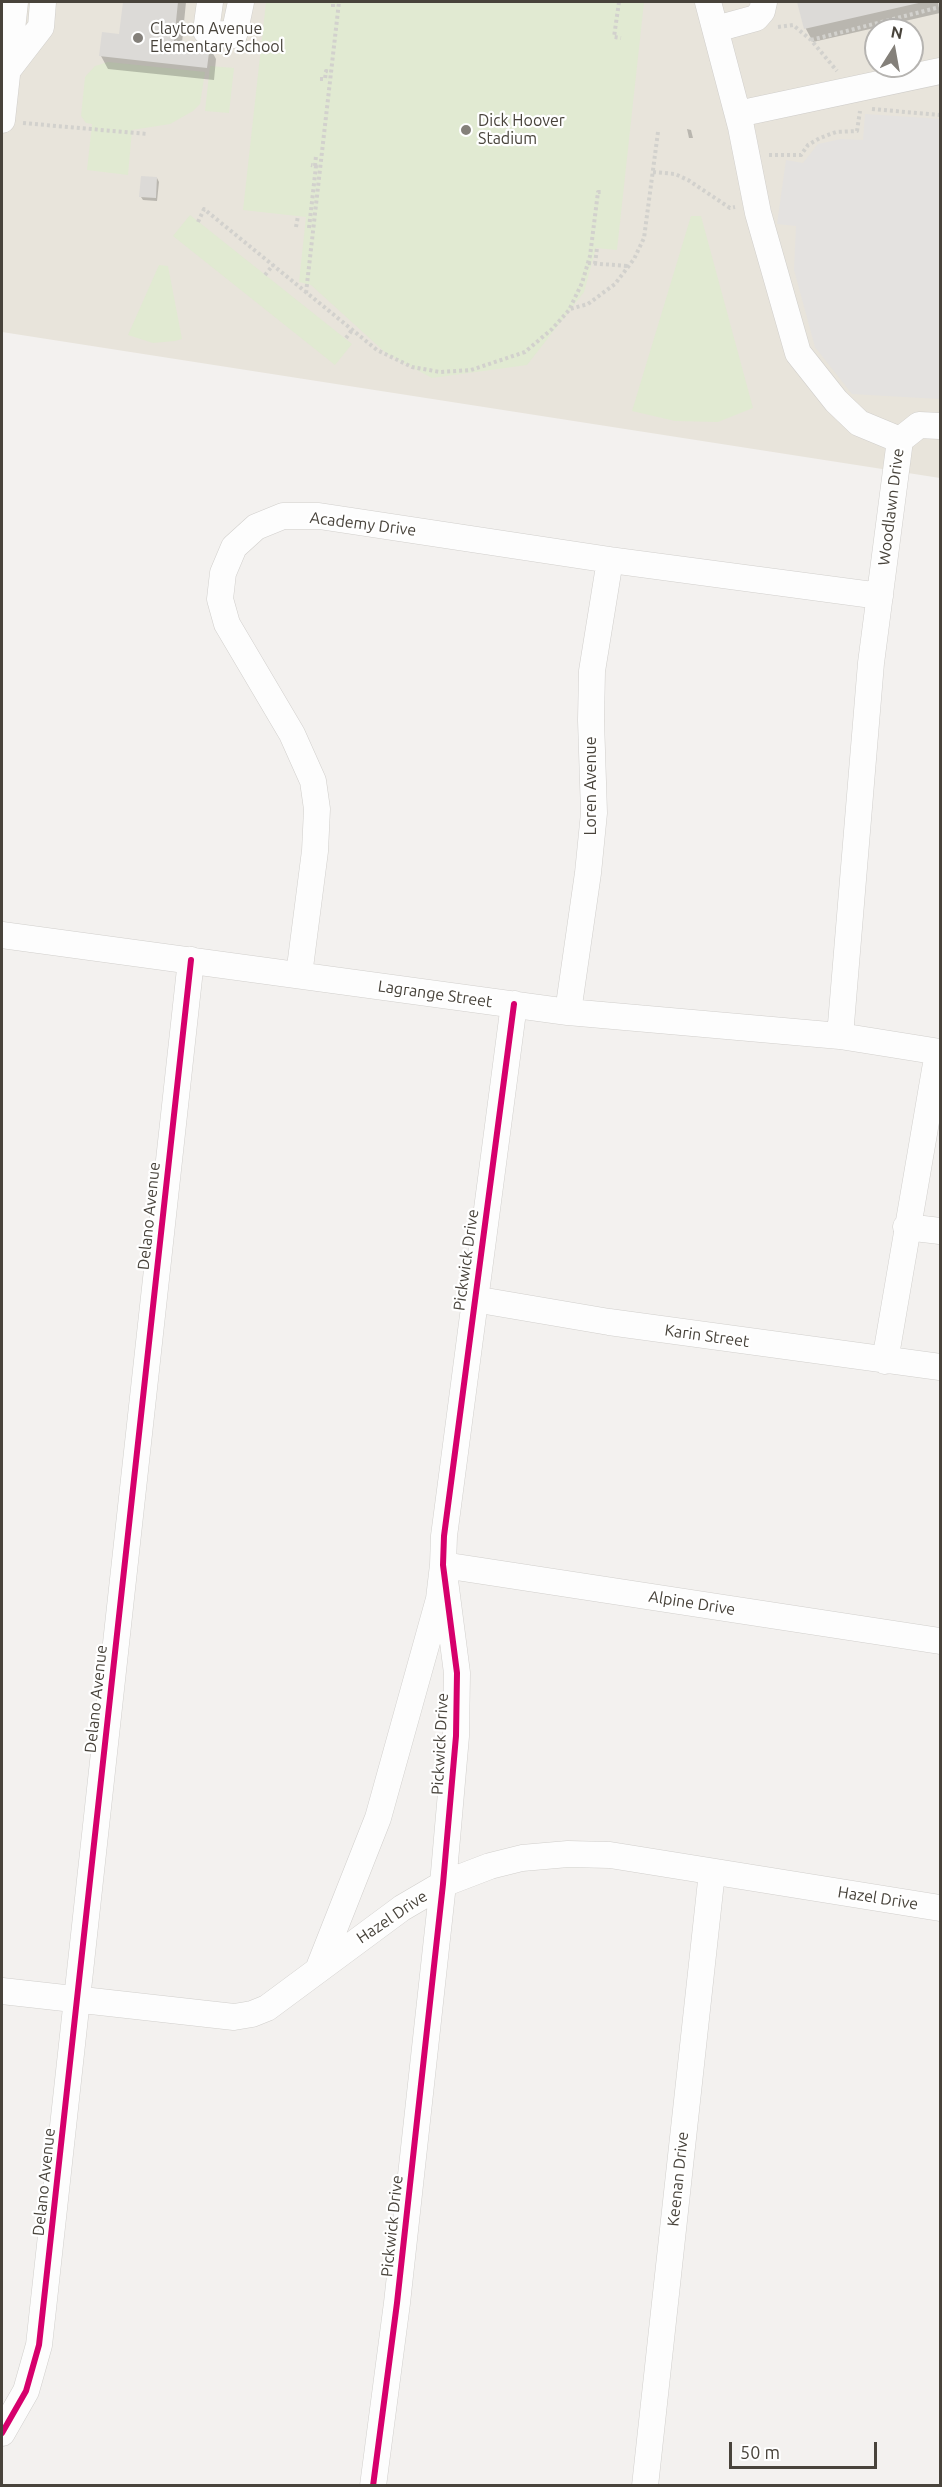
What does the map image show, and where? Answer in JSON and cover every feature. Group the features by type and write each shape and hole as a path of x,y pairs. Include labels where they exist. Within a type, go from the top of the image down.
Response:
{"street":[{"path":"10,121 7,71 15,2"},
{"path":"7,71 41,27 43,2"},
{"path":"210,2 206,31 217,34 234,34 241,2"},
{"name":"Woodlawn Drive","path":"708,2 738,114 758,213 798,353 836,401 859,423 900,440 871,663 840,1036"},
{"path":"716,29 756,18 762,11 764,2"},
{"path":"738,114 940,71"},
{"path":"900,440 919,425 940,426"},
{"name":"Academy Drive","path":"299,975 315,851 317,808 313,781 292,734 227,624 220,599 223,573 234,547 256,527 283,516 319,516 610,560 880,596"},
{"name":"Loren Avenue","path":"568,1012 588,873 594,813 592,672 610,560"},
{"name":"Lagrange Street","path":"2,935 568,1012 840,1036 939,1052"},
{"name":"Delano Avenue","path":"2,2433 26,2391 39,2345 191,960"},
{"name":"Pickwick Drive","path":"373,2486 397,2303 443,1884 456,1736 457,1673 443,1565 444,1536 514,1004"},
{"path":"885,1361 906,1227 939,1052"},
{"path":"906,1227 940,1231"},
{"name":"Karin Street","path":"474,1299 609,1322 940,1367"},
{"path":"318,1970 378,1818 436,1609 443,1565"},
{"name":"Alpine Drive","path":"443,1565 940,1641"},
{"name":"Hazel Drive","path":"2,1991 234,2017 252,2014 267,2008 402,1908 443,1884 490,1866 522,1858 568,1854 610,1855 940,1908"},
{"name":"Keenan Drive","path":"645,2486 712,1872"}],"path":[{"path":"306,293 339,2"},
{"path":"614,44 619,2"},
{"path":"811,40 940,7"},
{"path":"770,29 793,25 811,40 840,76 831,78"},
{"path":"615,37 621,38"},
{"path":"320,79 325,79 326,71 331,72"},
{"path":"746,155 801,155 808,146 820,138 836,132 857,131 860,112 863,108 940,115"},
{"path":"10,121 147,134"},
{"path":"570,309 588,304 615,284 644,238 658,132"},
{"path":"309,228 313,166 316,156"},
{"path":"653,172 675,174 688,180 730,208 741,205"},
{"path":"198,222 204,209 377,350 412,367 440,372 471,370 525,352 552,329 570,309 579,292 588,263 601,192 600,183"},
{"path":"296,227 298,216"},
{"path":"596,264 597,248"},
{"path":"588,263 628,266"},
{"path":"265,275 273,265"},
{"path":"346,338 352,330"}],"shaded area":[{"path":"2,2 940,2 940,478 2,332"},
{"path":"865,114 940,119 940,399 852,394 815,347 794,270 796,226 777,224 786,160 803,163 818,144 841,139 863,140"}],"green space":[{"path":"266,2 644,2 617,250 596,248 584,292 527,365 432,378 387,354 311,285 299,282 306,217 243,210"},
{"path":"108,62 205,72 200,104 193,111 170,124 132,130 128,175 87,170 92,124 86,123 81,116 85,77 95,66"},
{"path":"210,66 234,68 229,113 205,111"},
{"path":"190,215 352,344 335,365 173,236"},
{"path":"691,216 701,216 753,408 718,422 675,421 632,411"},
{"path":"159,265 168,266 182,339 153,343 128,335"}],"building":[{"name":"Clayton Avenue Elementary School","path":"123,2 178,2 174,41 210,45 207,68 99,56 102,32 119,34"},
{"path":"797,2 923,2 804,29"},
{"path":"141,176 157,177 156,198 139,197"}],"cycle path":[{"path":"2,2433 26,2391 39,2345 191,960"},
{"path":"373,2486 397,2303 443,1884 456,1736 457,1673 443,1565 444,1536 514,1004"}],"place":[{"name":"Clayton Avenue Elementary School","path":"138,38"},
{"name":"Dick Hoover Stadium","path":"466,130"}]}
